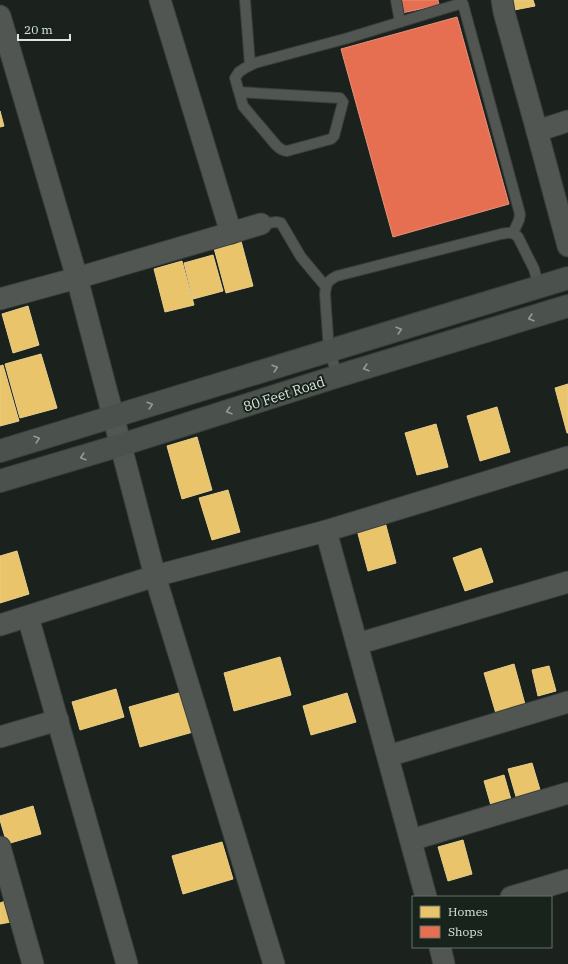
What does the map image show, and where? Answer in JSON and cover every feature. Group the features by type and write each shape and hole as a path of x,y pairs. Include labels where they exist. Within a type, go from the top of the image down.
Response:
{"main road":[{"name":"80 Feet Road","path":"0,451 568,278"},
{"name":"80 Feet Road","path":"0,482 338,376 568,306"}],"street":[{"path":"160,0 231,233"},
{"path":"502,0 568,246"},
{"path":"0,16 77,278 155,576 274,964"},
{"path":"537,130 568,121"},
{"path":"0,299 261,224"},
{"path":"0,625 155,576 326,531 568,457"},
{"path":"326,531 426,896"},
{"path":"357,644 568,582"},
{"path":"28,616 127,964"},
{"path":"388,756 568,702"},
{"path":"0,737 58,720"},
{"path":"411,840 568,792"},
{"path":"0,847 33,964"},
{"path":"514,896 568,880"},
{"path":"440,948 444,964"}],"lane":[{"path":"245,0 250,65"},
{"path":"396,0 400,22"},
{"path":"239,92 340,98 343,102 334,136 331,139 284,151 276,145 243,106 239,92 235,78 236,75 250,65 463,4 520,214 520,220 513,233"},
{"path":"261,224 276,222 282,223 301,257 326,287"},
{"path":"338,376 329,351 325,294 326,287 330,280 337,276 501,234 513,233 518,237 534,268 539,287"}],"building: Homes":[{"path":"502,0 533,0 535,6 504,12"},
{"path":"0,111 4,126 0,127"},
{"path":"241,241 253,286 226,293 214,248"},
{"path":"213,255 223,291 193,299 184,263"},
{"path":"182,261 194,305 165,312 154,269"},
{"path":"28,306 39,345 13,353 2,314"},
{"path":"41,354 57,408 20,418 5,364"},
{"path":"3,365 19,421 0,426 0,366"},
{"path":"568,384 568,433 567,433 555,388"},
{"path":"497,407 510,452 480,461 467,416"},
{"path":"436,424 448,467 417,475 405,433"},
{"path":"197,437 212,490 182,499 167,446"},
{"path":"228,490 240,532 212,540 199,498"},
{"path":"385,522 396,563 368,571 357,530"},
{"path":"481,548 493,582 465,591 453,558"},
{"path":"17,551 29,594 0,603 0,556"},
{"path":"280,657 291,695 234,711 224,673"},
{"path":"514,664 526,708 497,717 484,673"},
{"path":"549,666 556,691 538,696 532,670"},
{"path":"116,689 124,717 80,730 72,702"},
{"path":"182,692 193,732 140,747 129,707"},
{"path":"347,693 356,722 311,735 303,706"},
{"path":"532,763 541,793 517,800 508,769"},
{"path":"504,775 512,803 492,809 484,781"},
{"path":"33,806 41,834 7,844 0,816"},
{"path":"463,840 472,874 448,881 438,847"},
{"path":"222,842 233,879 183,894 172,856"},
{"path":"5,901 11,922 0,924 0,903"}],"building: Shops":[{"path":"399,0 438,0 439,5 402,13"},
{"path":"457,17 509,204 393,237 341,49"}]}
